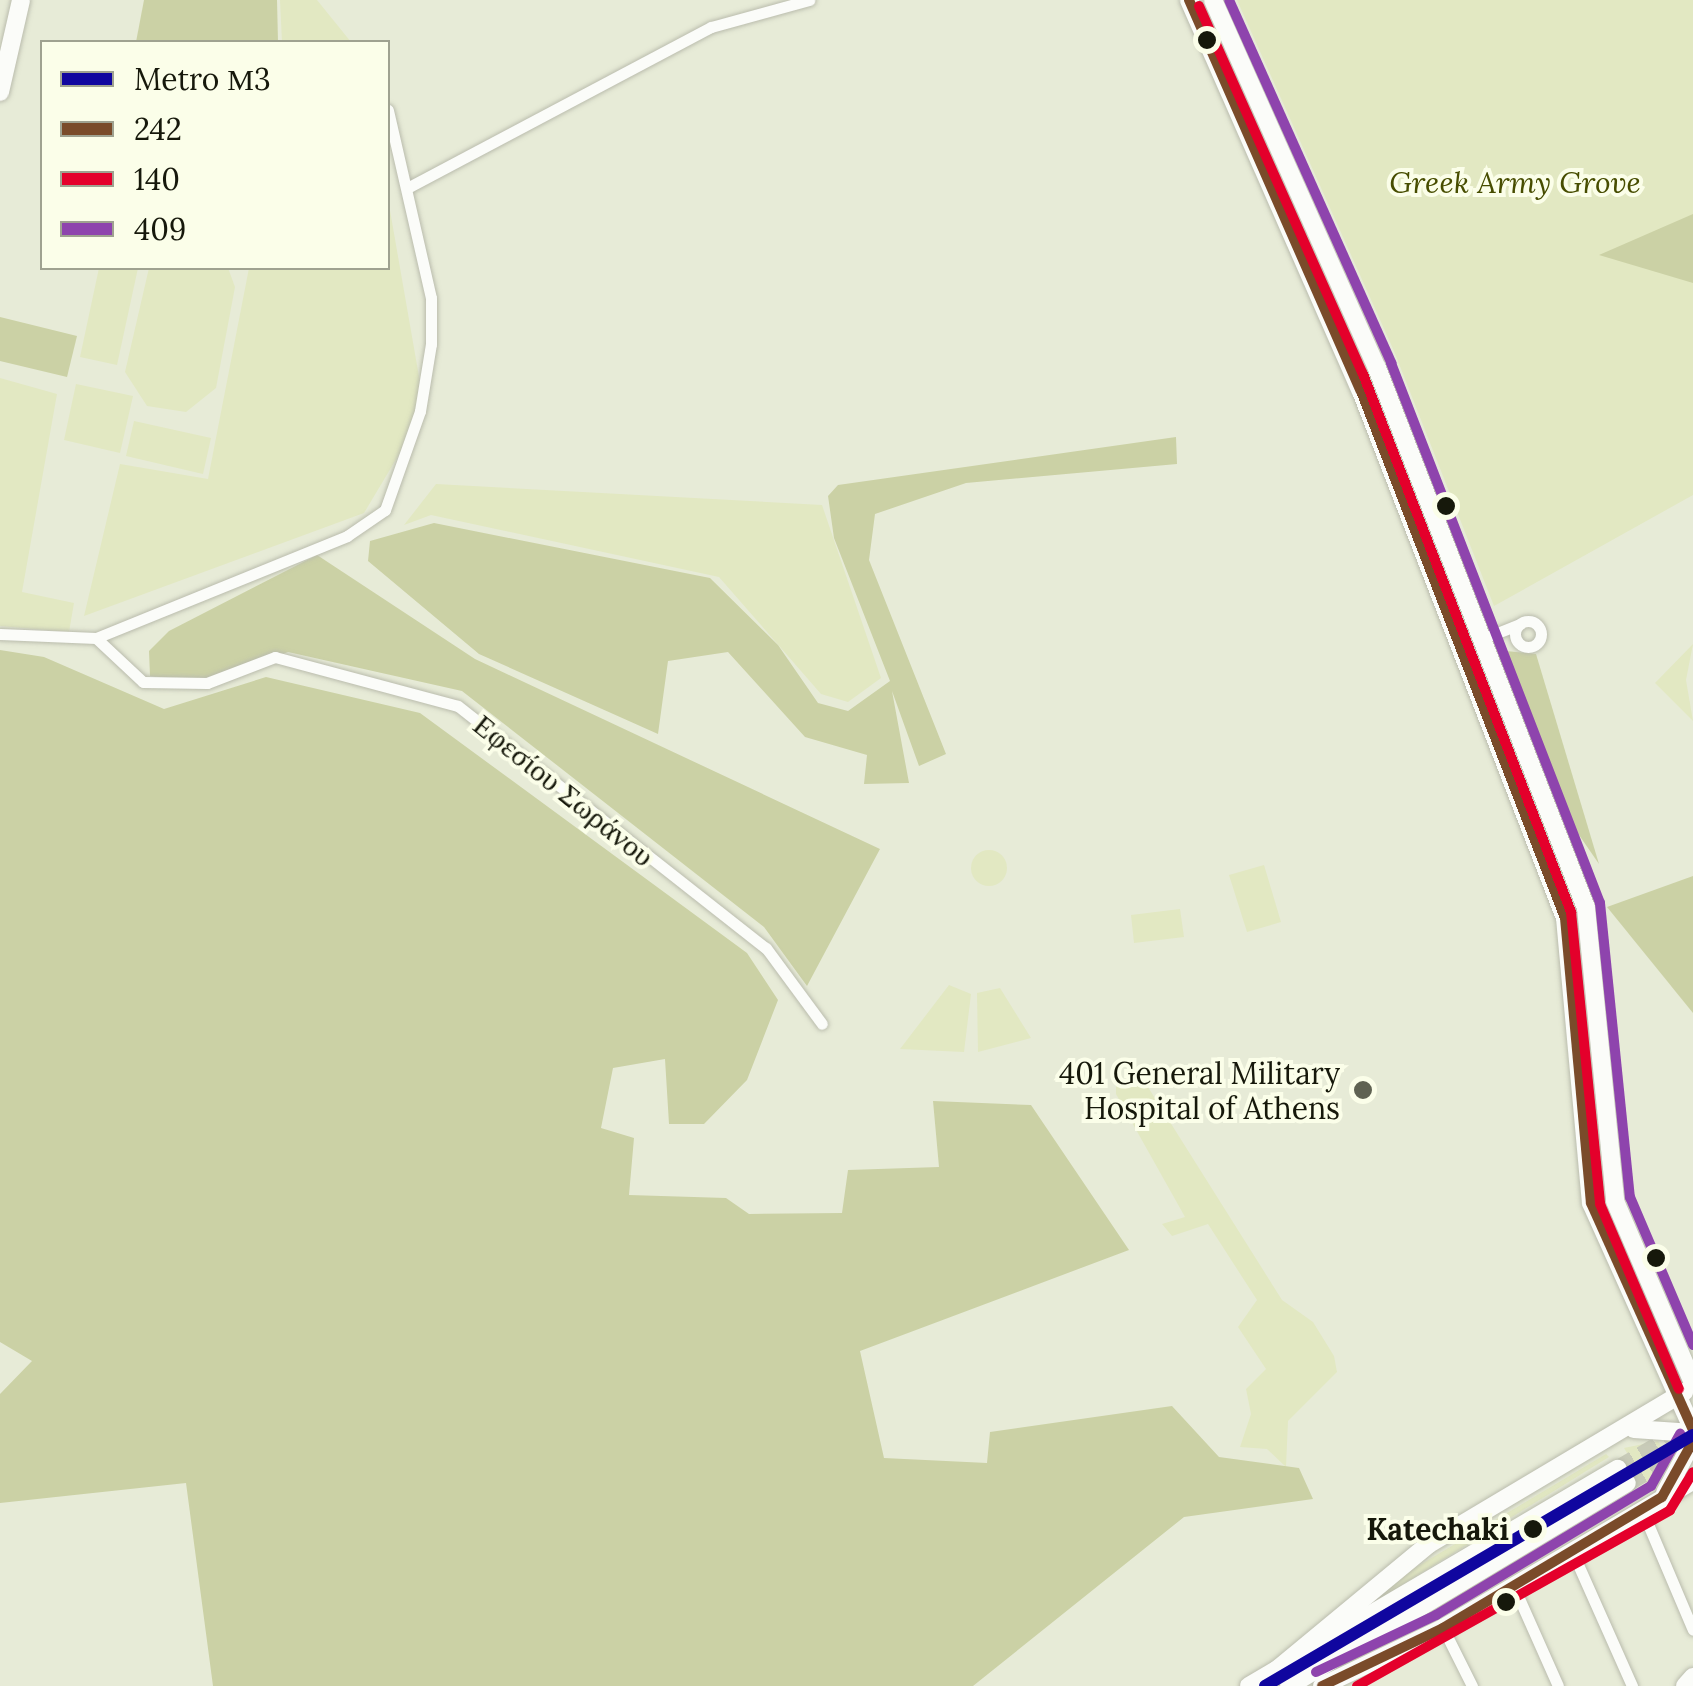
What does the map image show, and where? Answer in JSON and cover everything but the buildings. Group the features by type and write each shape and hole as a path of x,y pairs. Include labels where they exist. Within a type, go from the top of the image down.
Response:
{"main road":[{"path":"1188,0 1362,392 1565,918 1588,1190 1693,1432"},
{"path":"1213,0 1339,275 1593,930 1615,1201 1693,1385 1683,1407 1609,1434 1430,1544 1272,1672"},
{"path":"0,92 23,4"},
{"path":"1675,1346 1693,1353"},
{"path":"1609,1434 1660,1424 1693,1432"},
{"path":"1662,1498 1693,1441"},
{"path":"1248,1686 1622,1476 1289,1686"},
{"path":"1322,1686 1346,1682 1693,1481"},
{"path":"1684,1686 1693,1677"}],"street":[{"path":"407,188 712,27 809,0"},
{"path":"0,634 96,638 347,536 385,510 420,411 431,344 407,188 390,118"},
{"path":"1482,638 1520,624"},
{"name":"Εφεσίου Σωράνου","path":"96,638 143,682 208,683 275,657 458,706 766,948 822,1024"},
{"path":"1642,1510 1693,1630"},
{"path":"1572,1552 1632,1686"},
{"path":"1514,1587 1558,1686"},
{"path":"1443,1628 1472,1686"}],"green space":[{"path":"144,0 277,0 278,40 136,40"},
{"path":"280,0 317,0 349,40 282,40"},
{"name":"Greek Army Grove","path":"1237,0 1693,0 1693,495 1494,606 1394,351"},
{"path":"390,210 425,411 364,513 84,616 120,464 208,479 249,270 390,270"},
{"path":"1693,214 1693,283 1599,255"},
{"path":"99,270 138,270 117,365 80,357"},
{"path":"149,270 229,270 235,287 216,388 186,412 147,406 125,372"},
{"path":"0,317 77,336 67,377 0,361"},
{"path":"0,378 57,394 22,592 74,603 69,632 0,626"},
{"path":"76,384 133,396 120,453 64,440"},
{"path":"134,421 211,438 203,474 126,456"},
{"path":"1176,437 1177,464 966,483 875,514 869,560 946,754 919,766 892,691 909,783 864,784 867,755 805,737 728,652 668,661 658,734 479,654 368,561 370,541 434,523 710,578 778,645 818,703 848,711 890,681 834,538 828,496 838,485"},
{"path":"436,484 822,505 881,678 848,702 821,694 719,577 431,515 404,525"},
{"path":"317,555 475,659 880,849 807,986 764,927 462,691 288,652 207,683 150,676 149,651 169,631"},
{"path":"1693,644 1686,680 1693,721 1655,683"},
{"path":"0,650 44,657 164,709 266,677 420,713 747,953 778,1000 747,1080 704,1124 669,1124 665,1059 613,1068 601,1128 634,1138 629,1195 726,1198 749,1214 842,1213 848,1170 939,1167 933,1101 1031,1105 1129,1250 860,1351 884,1458 987,1463 990,1432 1172,1406 1219,1457 1299,1468 1313,1499 1184,1517 973,1686 213,1686 186,1483 0,1503 0,1394 32,1361 0,1342"},
{"path":"1506,651 1536,654 1599,864 1577,832"},
{"path":"989,850 1002,855 1007,868 1002,881 989,886 976,881 971,868 976,855"},
{"path":"1264,865 1281,922 1247,932 1229,875"},
{"path":"1693,876 1693,1013 1607,907"},
{"path":"1180,909 1184,937 1134,943 1131,915"},
{"path":"949,985 971,994 964,1052 900,1049"},
{"path":"1000,988 1031,1038 978,1052 977,993"},
{"path":"1141,1076 1282,1300 1313,1322 1334,1356 1337,1372 1288,1421 1286,1467 1267,1449 1240,1447 1251,1414 1246,1389 1266,1369 1238,1327 1257,1300 1208,1224 1172,1236 1162,1224 1185,1217 1116,1094 1116,1085"},
{"path":"1658,1441 1670,1462 1646,1484 1624,1448"},
{"path":"1606,1454 1609,1457 1350,1617 1393,1581"},
{"path":"1549,1539 1455,1609 1312,1682"}],"tunnel":[{"path":"1618,1469 1688,1428"},
{"path":"1627,1483 1693,1444"}],"metro line":[{"name":"Μ3","path":"1265,1686 1693,1435"}],"transit line":[{"name":"242","path":"1189,0 1361,391 1565,918 1591,1203 1693,1430"},
{"name":"409","path":"1229,0 1391,363 1600,903 1630,1197 1693,1345"},
{"name":"140","path":"1199,6 1363,374 1571,912 1600,1204 1679,1389"},
{"name":"409","path":"1316,1672 1436,1615 1651,1486 1680,1434"},
{"name":"242","path":"1322,1686 1443,1628 1662,1497 1693,1441"},
{"name":"140","path":"1357,1686 1670,1510 1693,1472"}],"place":[{"name":"401 General Military Hospital of Athens","path":"1363,1090"},
{"name":"Katechaki","path":"1533,1529"}]}
